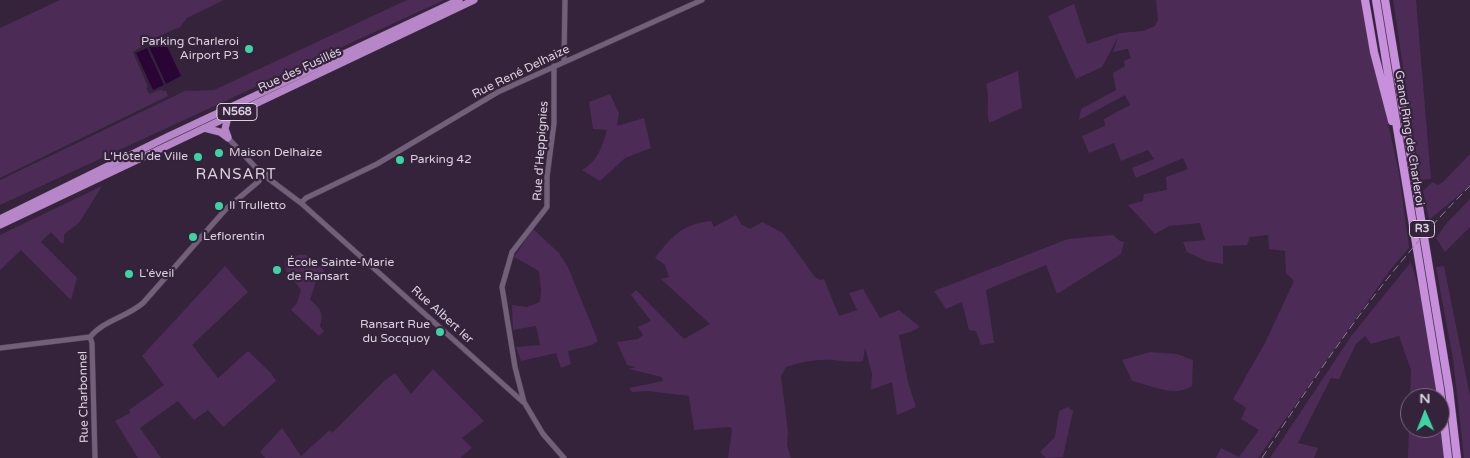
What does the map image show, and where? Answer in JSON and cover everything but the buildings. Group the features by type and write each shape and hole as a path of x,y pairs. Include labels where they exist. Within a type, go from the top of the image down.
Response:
{"highway":[{"name":"Rue des Fusillés","path":"0,218 459,0"},
{"name":"Rue des Fusillés","path":"0,225 474,0"},
{"path":"1365,0 1389,117 1396,130"},
{"name":"Grand Ring de Charleroi","path":"1376,0 1440,389 1448,458"},
{"name":"Grand Ring de Charleroi","path":"1385,0 1449,388 1457,458"},
{"path":"228,117 225,129 228,138"},
{"path":"203,128 220,132 228,138"}],"street":[{"path":"564,62 566,0"},
{"name":"Rue René Delhaize","path":"301,203 306,198 384,159 498,92 702,0"},
{"name":"Rue d'Heppignies","path":"524,402 516,372 502,287 512,252 547,207 547,177 554,122 554,66"},
{"path":"0,348 90,337 100,326 134,310 143,303 230,204 259,181 265,182 269,179 266,171 259,171 228,138"},
{"path":"259,171 256,175 259,181"},
{"name":"Rue Albert Ier","path":"269,179 301,203 524,402"},
{"name":"Rue Charbonnel","path":"90,337 92,343 95,458"},
{"path":"524,402 543,434 564,458"}],"shaded area":[{"path":"60,0 224,0 187,18 180,27 143,43 143,46 133,52 148,87 146,88 149,94 160,90 166,91 168,96 0,178 0,28"},
{"path":"407,0 444,0 0,205 0,180 185,91 214,90"},
{"path":"1156,0 1361,0 1399,173 1409,248 1390,270 1258,458 1216,458 1221,448 1239,457 1259,430 1241,419 1246,408 1233,399 1265,343 1294,281 1286,273 1285,251 1269,249 1268,235 1250,237 1247,245 1223,246 1223,264 1206,261 1187,252 1183,242 1205,240 1200,223 1169,226 1155,234 1128,205 1143,201 1144,194 1167,190 1166,177 1188,169 1183,158 1136,178 1132,168 1154,159 1148,150 1121,161 1114,143 1089,153 1082,136 1105,126 1104,119 1130,105 1125,95 1079,120 1081,109 1116,90 1113,73 1125,66 1124,61 1131,58 1128,49 1113,52 1118,37 1102,67 1076,79 1048,16 1074,4 1087,44 1120,33 1143,31 1155,26 1158,20"},
{"path":"1393,0 1416,0 1431,179 1420,180"},
{"path":"164,40 181,76 166,84 149,47"},
{"path":"147,48 164,85 153,90 136,53"},
{"path":"1018,71 1022,108 989,123 986,84"},
{"path":"610,94 619,113 617,126 644,118 651,148 625,158 600,181 582,170 596,158 607,130 593,129 589,102"},
{"path":"1470,154 1470,186 1429,220 1423,191 1432,182 1438,185 1443,182"},
{"path":"102,186 79,223 64,234 64,242 62,244 51,232 41,242 77,278 71,300 21,250 0,270 0,235"},
{"path":"1470,199 1470,227 1445,252 1436,238 1446,224"},
{"path":"736,215 741,224 750,229 762,222 783,233 815,277 820,280 824,279 839,316 857,310 849,293 863,289 880,318 899,310 920,327 899,335 908,382 916,407 897,415 892,382 871,390 872,374 865,347 863,361 820,360 797,364 786,367 781,376 788,432 787,446 791,458 728,458 732,430 730,427 694,430 689,396 648,391 632,392 629,388 663,381 662,377 629,369 635,367 627,365 617,342 638,339 643,335 638,327 651,321 631,295 636,290 684,339 710,324 661,279 669,277 665,265 655,258 673,237 685,228 711,221 714,227"},
{"path":"533,229 559,253 568,267 598,341 592,345 568,351 571,364 561,368 556,353 521,361 516,347 540,345 536,326 513,330 512,305 527,307 540,302 539,271 514,257"},
{"path":"1113,235 1124,242 1121,254 1057,294 1046,265 986,290 994,343 981,345 976,331 969,330 962,302 946,309 934,291 1068,239"},
{"path":"298,255 306,255 325,271 317,278 310,300 319,308 321,314 320,326 324,331 319,336 291,310 297,303 301,290 286,271 285,261"},
{"path":"1411,262 1420,293 1436,388 1410,388 1411,370 1399,336 1371,344 1365,336 1356,344 1339,379 1331,378 1298,443 1318,448 1314,458 1270,458 1352,335"},
{"path":"225,266 248,292 192,345 218,378 248,351 271,373 276,381 223,427 208,410 194,420 178,401 140,428 161,458 138,458 115,421 130,413 129,410 164,385 142,356"},
{"path":"1444,266 1470,396 1470,458 1464,458 1453,359 1436,267"},
{"path":"1150,352 1177,354 1193,360 1192,386 1178,391 1170,391 1132,381 1122,360"},
{"path":"433,369 484,421 462,438 472,448 460,458 265,458 260,452 282,428 301,456 330,430 332,433 384,381 395,373 411,394"},
{"path":"1068,407 1073,411 1063,457 1046,458 1040,452 1055,437 1059,411"},
{"path":"1409,438 1445,438 1448,458 1408,458"}],"railway":[{"path":"1262,458 1359,316 1412,249 1470,186"}],"place":[{"name":"Parking Charleroi Airport P3","path":"249,49"},
{"name":"Maison Delhaize","path":"219,153"},
{"name":"L'Hôtel de Ville","path":"198,157"},
{"name":"Parking 42","path":"400,160"},
{"name":"Il Trulletto","path":"219,206"},
{"name":"Leflorentin","path":"193,237"},
{"name":"École Sainte-Marie de Ransart","path":"277,270"},
{"name":"L'éveil","path":"129,274"},
{"name":"Ransart Rue du Socquoy","path":"440,332"}],"district":[{"name":"RANSART","path":"236,175"}]}
